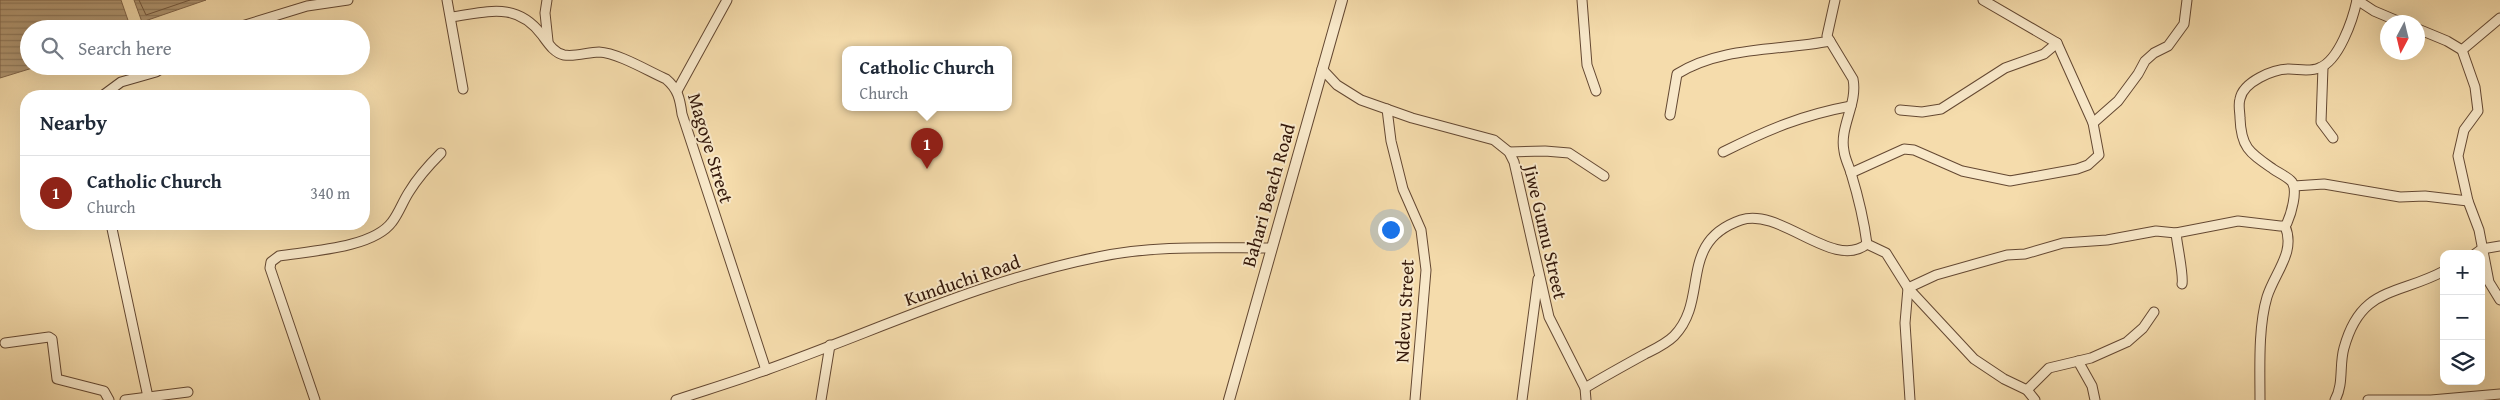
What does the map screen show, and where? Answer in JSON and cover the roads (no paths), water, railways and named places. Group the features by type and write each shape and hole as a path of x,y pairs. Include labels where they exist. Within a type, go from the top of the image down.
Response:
{"street":[{"path":"261,20 307,6 348,0"},
{"path":"447,0 463,89"},
{"path":"547,0 545,13 548,44"},
{"path":"677,91 727,0"},
{"name":"Bahari Beach Road","path":"1228,400 1342,0"},
{"path":"1582,0 1587,65 1596,91"},
{"path":"1835,0 1827,29 1830,41 1853,79 1854,95 1845,129 1843,150 1851,173 1867,244"},
{"path":"1851,173 1904,149 1914,150 1962,171 2010,181 2077,169 2088,165 2099,155 2094,123 2057,43 1983,0"},
{"path":"2094,123 2118,101 2145,61 2154,53 2168,46 2184,24 2187,0"},
{"path":"2260,400 2261,341 2267,298 2289,247 2289,236 2285,226 2289,218 2294,186 2288,179 2262,161 2244,144 2241,136 2239,100 2243,91 2249,85 2273,71 2310,70 2322,66 2350,29 2357,0 2383,15"},
{"name":"Magoye Street","path":"451,17 494,11 517,14 532,23 556,52 565,55 600,52 613,56 666,79 677,91 682,114 766,370"},
{"path":"2462,50 2499,20"},
{"path":"2425,32 2462,50 2475,86 2478,111 2464,130 2458,156 2468,201 2479,230 2478,250"},
{"path":"1670,115 1678,74 1695,64 1708,58 1741,52 1794,48 1830,41"},
{"path":"1900,110 1922,112 1941,109 2005,68 2044,54 2057,43"},
{"path":"2322,66 2321,122 2333,138"},
{"name":"Jiwe Gumu Street","path":"1322,69 1337,84 1360,100 1494,140 1509,152 1514,162 1549,317 1585,388 1586,400"},
{"path":"110,90 121,82 146,75"},
{"path":"1723,152 1772,128 1826,111 1851,106"},
{"name":"Ndevu Street","path":"1387,109 1391,141 1403,189 1421,230 1426,270 1415,400"},
{"path":"1509,152 1545,151 1569,153 1604,176"},
{"path":"315,400 270,268 271,262 279,256 352,244 382,233 392,222 409,191 441,153"},
{"path":"2294,186 2324,184 2400,197 2425,196 2468,201"},
{"path":"1585,388 1674,336 1689,312 1703,248 1714,235 1741,220 1767,219 1787,226 1813,241 1834,248 1858,250 1867,244"},
{"path":"1908,288 1936,275 2007,254 2025,254 2064,243 2108,240 2156,231 2176,233 2238,221 2285,226"},
{"path":"112,230 148,398"},
{"path":"2176,233 2178,258 2183,276 2182,284"},
{"path":"1867,244 1886,253 1908,288 1974,359 2004,379 2027,390 2035,400"},
{"path":"2482,250 2500,246"},
{"name":"Kunduchi Road","path":"676,400 766,370 958,296 1048,269 1099,256 1170,248 1271,248"},
{"path":"1522,400 1539,270"},
{"path":"2485,271 2489,282 2500,300"},
{"path":"2335,400 2339,388 2343,350 2349,332 2368,303 2379,296 2424,282 2440,273"},
{"path":"1908,288 1905,323 1910,400"},
{"path":"2027,390 2049,368 2110,351 2128,342 2143,328 2154,312"},
{"path":"5,343 49,337 52,343 57,379 104,391 109,400"},
{"path":"821,400 830,345"},
{"path":"2078,361 2092,386 2096,400"},
{"path":"126,400 188,392"},
{"path":"2368,400 2430,400 2500,394"}],"water":[{"path":"0,0 121,0 128,20 20,20 20,72 0,78"},
{"path":"134,0 206,0 148,20 141,20"}],"place":[{"name":"Catholic Church","path":"927,169"}]}
